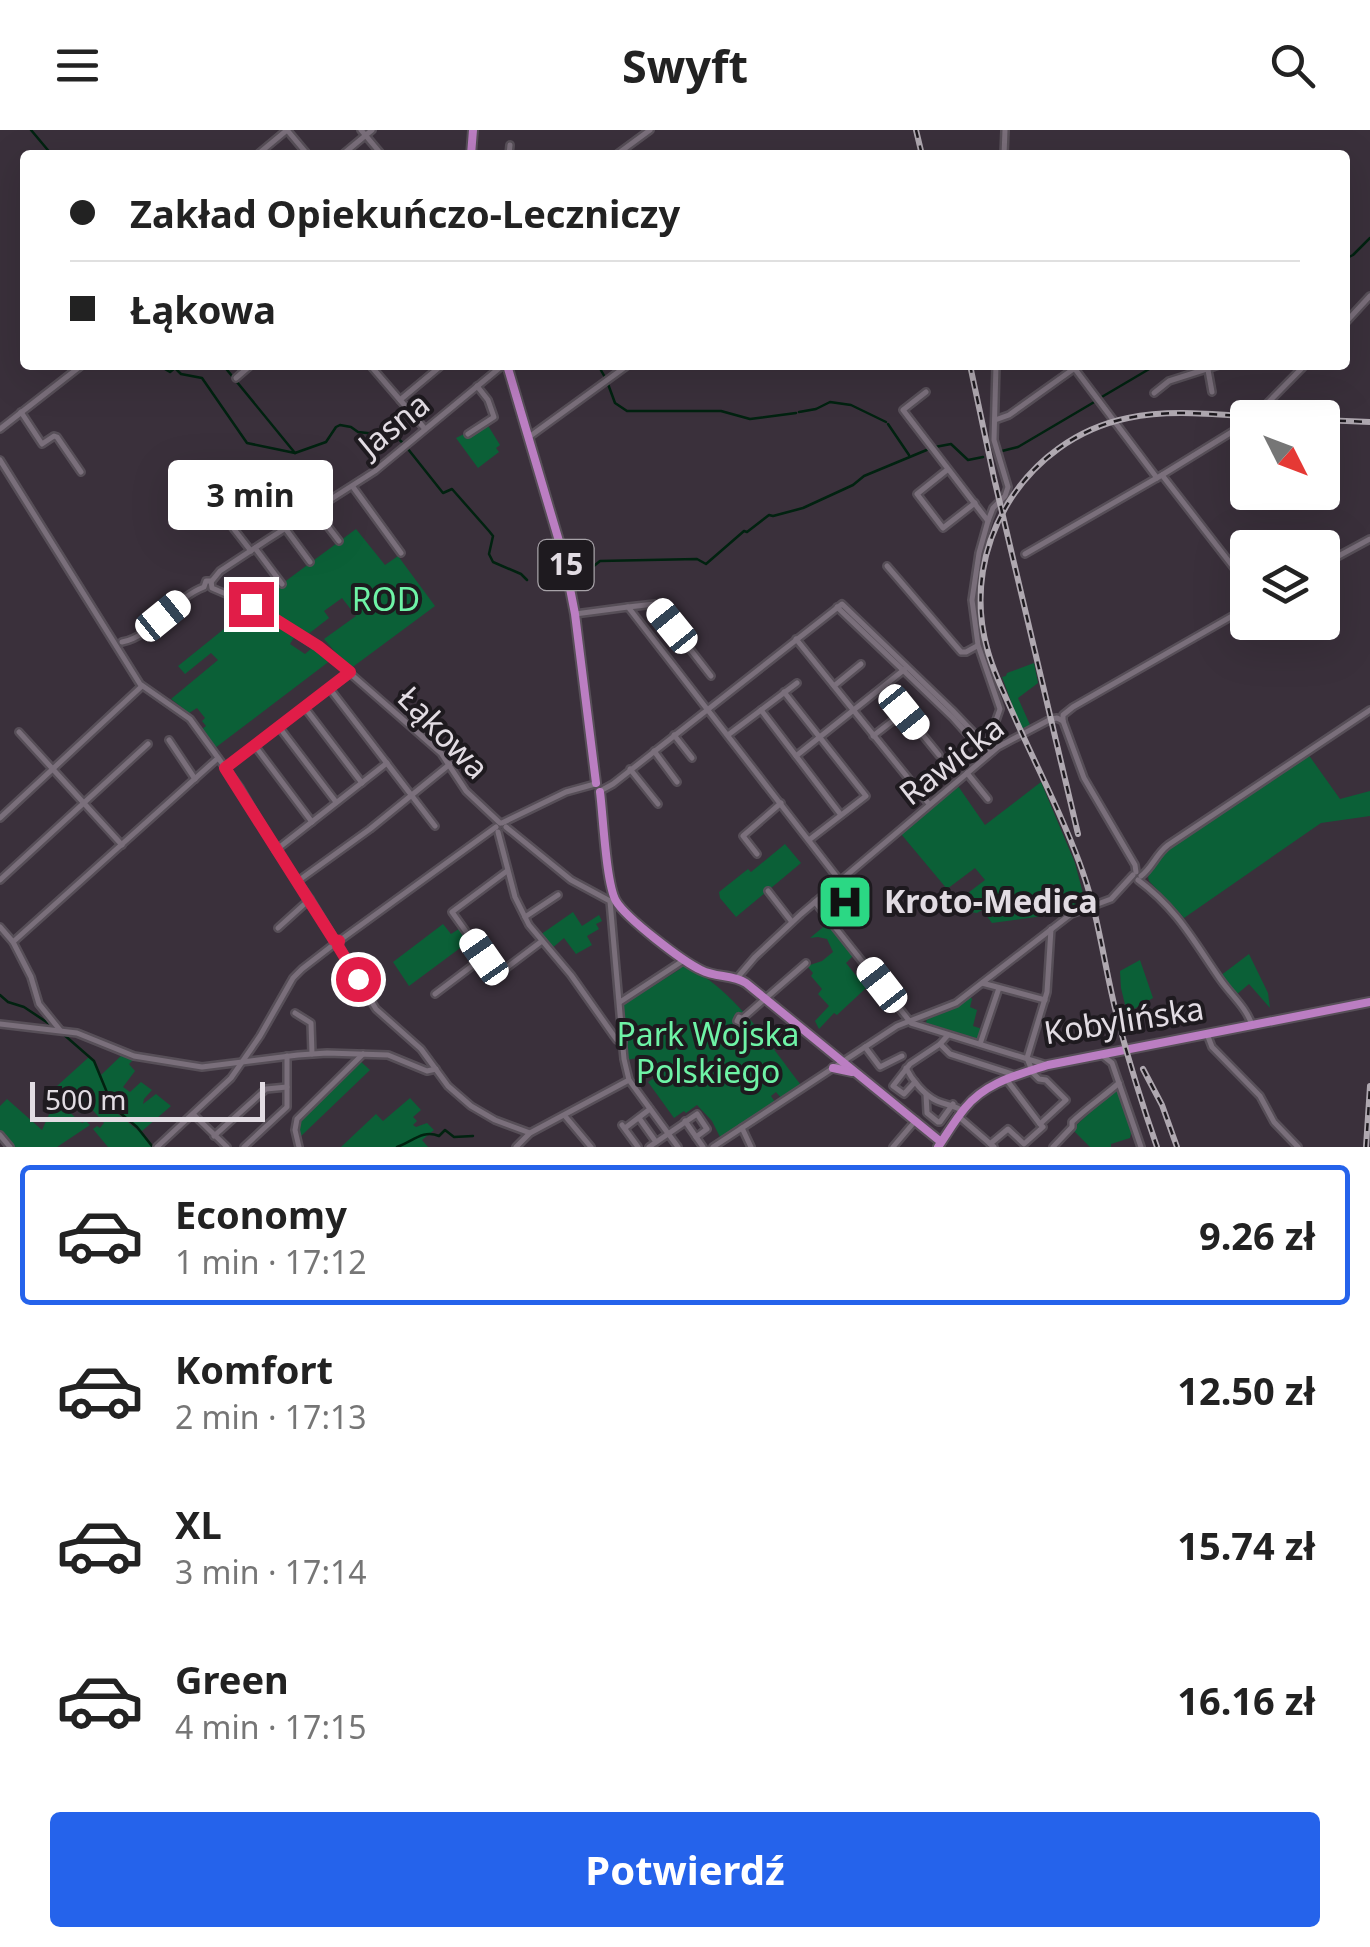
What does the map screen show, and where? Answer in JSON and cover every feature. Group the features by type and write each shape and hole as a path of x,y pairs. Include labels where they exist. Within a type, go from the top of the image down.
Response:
{"main road":[{"name":"15","path":"507,370 564,558 575,614 611,898"},
{"path":"611,898 684,960 710,974 740,979 766,998 940,1144 961,1113 986,1089 1006,1078 1048,1065"},
{"name":"Kobylińska","path":"1048,1065 1370,1002"},
{"path":"832,1068 857,1073"}],"street":[{"path":"263,150 287,130 304,150"},
{"path":"363,133 372,130"},
{"path":"623,150 650,130"},
{"path":"510,145 510,150"},
{"path":"1350,317 1370,296"},
{"path":"0,429 76,370"},
{"path":"236,378 245,370"},
{"path":"374,370 425,429"},
{"path":"400,400 436,370"},
{"name":"Jasna","path":"212,585 220,572 375,470 498,370"},
{"path":"528,437 621,370"},
{"path":"982,746 989,739 1000,710 978,645 972,592 988,521 1008,487 996,446 996,370"},
{"path":"996,420 1073,370"},
{"path":"1079,370 1230,564"},
{"path":"1154,393 1169,382 1208,370 1212,392"},
{"path":"1270,400 1298,372"},
{"path":"468,434 494,418 488,400 477,386"},
{"path":"926,392 903,410 988,521"},
{"path":"21,412 42,444 57,437 81,472"},
{"path":"1025,554 1230,433"},
{"path":"0,460 114,639 113,644 120,644 122,658 142,686 186,715 241,790 376,1009 422,1049 448,1086 471,1106 530,1133"},
{"path":"948,469 917,494 942,528 975,503"},
{"path":"286,473 339,541"},
{"path":"352,486 400,553"},
{"path":"230,524 282,584"},
{"path":"285,528 310,562"},
{"path":"1340,555 1370,539"},
{"path":"887,566 961,652 978,645"},
{"name":"Łąkowa","path":"120,644 136,638 195,590 208,590 212,585 266,612 328,654 436,749 501,829 518,836 574,882 611,898"},
{"path":"575,614 655,604 711,676"},
{"path":"157,1147 232,1078 302,969 519,816 566,792 616,780 840,606 989,754"},
{"path":"628,608 840,881"},
{"name":"Rawicka","path":"740,979 755,957 792,922 1003,743 1051,720 1063,721 1072,707 1230,616"},
{"path":"796,640 930,805"},
{"path":"834,686 860,664"},
{"path":"796,756 905,669"},
{"path":"225,768 350,672"},
{"path":"728,736 797,683"},
{"path":"0,818 142,686"},
{"path":"330,688 434,826"},
{"path":"784,692 866,796 810,840"},
{"path":"305,708 362,782"},
{"path":"761,710 841,815"},
{"path":"714,1147 908,1020 949,1007 1076,911 1111,899 1126,882 1150,866 1158,852 1370,710"},
{"path":"873,736 904,712 938,755"},
{"path":"1063,721 1084,778 1138,876 1183,922 1247,1013 1252,1026"},
{"path":"279,727 336,802"},
{"path":"19,732 122,845"},
{"path":"674,735 692,758"},
{"path":"169,740 195,779"},
{"path":"0,880 148,744"},
{"path":"255,746 312,822"},
{"path":"654,751 678,782"},
{"path":"12,942 218,758"},
{"path":"276,850 387,764"},
{"path":"298,881 450,764"},
{"path":"630,770 658,804"},
{"path":"967,774 988,800"},
{"path":"757,854 743,836 781,803"},
{"path":"501,829 514,898 542,942 614,1036 623,1042"},
{"path":"508,870 452,912 497,975 542,942"},
{"path":"768,891 792,922"},
{"path":"525,917 558,895"},
{"path":"611,898 623,1042 630,1080 678,1147"},
{"path":"278,928 310,899"},
{"path":"815,902 908,1020"},
{"path":"0,927 31,977 39,1004 60,1030"},
{"path":"1040,1124 1066,1100 1046,1080 1039,1079 1028,1058 1048,987 1051,929"},
{"path":"435,994 484,957"},
{"path":"620,1002 684,960"},
{"path":"743,1018 806,963"},
{"path":"982,983 1045,1000"},
{"path":"980,1044 999,988"},
{"path":"295,1013 311,1023 312,1054"},
{"path":"922,1016 923,1027"},
{"name":"Kobylińska","path":"908,1020 1048,1065"},
{"path":"0,1024 77,1033 134,1056 202,1067 287,1056 363,1054 388,1055 430,1071 436,1069"},
{"path":"1208,1034 1212,1047 1260,1096 1274,1122 1298,1147"},
{"path":"915,1082 904,1094 893,1086 913,1061 948,1035"},
{"path":"940,1044 950,1054 1017,1075"},
{"path":"866,1046 880,1066 902,1056"},
{"path":"1112,1063 1117,1052"},
{"path":"299,1147 297,1119 363,1054"},
{"path":"244,1147 286,1108 287,1056"},
{"path":"1102,1056 1112,1063 1141,1147"},
{"path":"891,1062 926,1093 953,1104 992,1145 1009,1129 1025,1146 1043,1127 1006,1078"},
{"path":"516,1147 530,1133 630,1080"},
{"path":"1052,1147 1072,1127 1072,1122 1119,1083"},
{"path":"214,1136 266,1089 287,1087"},
{"path":"926,1093 927,1113 938,1122 953,1104"},
{"path":"638,1147 624,1127 650,1109"},
{"path":"193,1114 227,1147"},
{"path":"650,1147 697,1114 707,1129 696,1136"},
{"path":"564,1116 591,1147"},
{"path":"638,1118 656,1142"},
{"path":"894,1146 916,1120"},
{"path":"685,1121 703,1147"},
{"path":"742,1128 751,1147"},
{"path":"0,1135 10,1147"}],"green space":[{"path":"487,424 500,445 496,448 499,452 478,468 456,438 466,433 468,436"},
{"name":"ROD","path":"356,529 385,565 398,556 435,606 350,669 324,639 356,616 342,598 324,611 329,618 307,635 256,603"},
{"path":"250,608 295,636 290,644 305,654 312,648 331,660 215,748 202,729 206,726 202,721 205,718 197,708 189,713 171,699 218,660 211,653 185,674 178,666"},
{"path":"1034,663 1038,683 1018,698 1031,727 1022,731 1002,677"},
{"path":"1308,754 1340,799 1370,791 1370,816 1321,823 1184,918 1149,881 1160,854"},
{"path":"1041,782 1075,863 1086,905 1064,913 992,923 982,910 970,912 960,899 985,880 975,868 947,889 901,834 958,786 985,825"},
{"path":"785,844 801,863 736,917 719,892"},
{"path":"573,912 582,926 599,915 599,929 587,936 592,945 576,954 564,938 551,949 540,935"},
{"path":"828,923 854,955 846,963 866,988 819,1029 815,1021 829,1006 818,994 822,989 807,966 833,952 827,939 810,938"},
{"path":"443,924 451,934 462,927 471,940 409,986 393,962"},
{"path":"1249,954 1268,993 1270,1008 1249,984 1236,995 1220,976"},
{"path":"1140,960 1153,998 1127,1013 1120,971"},
{"name":"Park Wojska Polskiego","path":"683,965 733,1001 801,1085 781,1098 776,1092 771,1096 775,1102 721,1139 712,1121 697,1105 674,1118 648,1082 660,1074 647,1056 627,1060 623,1005"},
{"path":"970,996 970,1007 977,1010 973,1026 982,1029 979,1039 926,1023 927,1019 954,1009"},
{"path":"123,1054 135,1058 129,1064 135,1071 123,1087 130,1092 141,1082 152,1090 143,1104 156,1094 171,1106 142,1131 114,1107 101,1075"},
{"path":"89,1057 112,1109 141,1133 151,1147 108,1147 93,1129 104,1123 90,1107 80,1113 57,1086"},
{"path":"359,1060 370,1070 298,1139 298,1120"},
{"path":"1118,1087 1132,1129 1130,1138 1111,1147 1090,1147 1072,1129"},
{"path":"410,1098 421,1110 413,1117 417,1121 413,1125 427,1123 434,1130 422,1140 428,1147 341,1147 376,1114 383,1121"},
{"path":"7,1099 42,1130 56,1099 80,1122 85,1120 90,1125 57,1147 12,1147 0,1133 0,1106"}],"waterway":[{"path":"31,130 48,150"},
{"path":"1350,256 1370,238"},
{"path":"167,370 172,370"},
{"path":"177,370 202,378 247,443 295,453 326,442 340,425 358,432 395,436 403,443"},
{"path":"227,370 295,453"},
{"path":"601,370 606,379"},
{"path":"1100,398 1148,370"},
{"path":"608,384 615,403 627,411 721,411 750,419 796,413"},
{"path":"1002,451 1018,447 1096,401"},
{"path":"799,412 830,402 851,405 886,422"},
{"path":"888,424 909,455"},
{"path":"935,447 951,444 968,460 983,457"},
{"path":"408,449 443,493 452,489 493,536 489,554 493,562 527,580"},
{"path":"574,582 600,561 697,559 706,564 769,515 803,508 864,476 929,449"},
{"path":"0,995 54,1027"},
{"path":"62,1033 94,1061 113,1107 152,1146"},
{"path":"397,1147 423,1135 439,1136 445,1130 454,1137 473,1136"}],"railway":[{"path":"916,130 921,150"},
{"path":"971,370 1078,834"},
{"path":"1157,1147 1119,1024 1082,870 987,648 981,610 983,572 992,536 1008,503 1031,473 1059,448 1091,430 1128,418 1164,414 1230,416"},
{"path":"1340,421 1370,422"},
{"path":"1143,1069 1162,1105 1177,1147"},
{"path":"1366,1147 1370,1086"}],"place":[{"name":"Kroto-Medica","path":"845,902"}],"route":[{"path":"251,604 318,646 350,672 225,768 334,940 339,941 338,946 358,979"}]}
